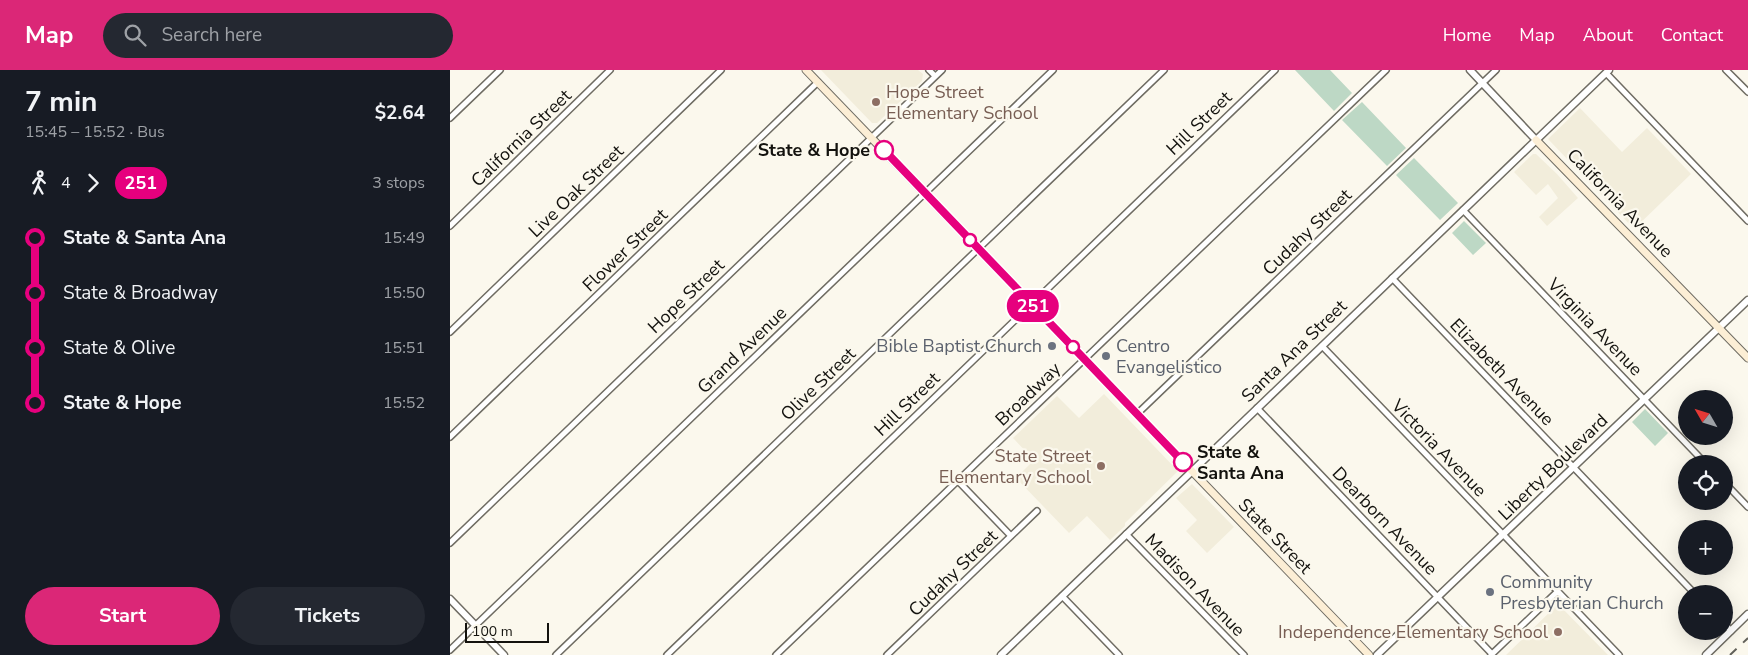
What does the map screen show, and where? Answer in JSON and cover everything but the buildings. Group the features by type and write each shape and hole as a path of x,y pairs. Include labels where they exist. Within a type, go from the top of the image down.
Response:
{"main road":[{"name":"State Street","path":"806,70 1369,655"},
{"name":"California Avenue","path":"1536,140 1592,195 1748,358"}],"street":[{"path":"450,118 500,70"},
{"name":"California Street","path":"450,226 610,70"},
{"name":"Live Oak Street","path":"450,332 721,70"},
{"path":"929,70 935,76"},
{"name":"Hope Street","path":"450,543 942,70"},
{"name":"Grand Avenue","path":"450,650 1053,70"},
{"name":"Olive Street","path":"556,655 1164,70"},
{"name":"Hill Street","path":"667,655 1274,70"},
{"name":"Broadway","path":"776,655 1386,70"},
{"name":"California Avenue","path":"1470,70 1536,140"},
{"name":"Cudahy Street","path":"1137,414 1496,70"},
{"path":"1726,70 1748,92"},
{"path":"1608,72 1748,221"},
{"name":"Santa Ana Street","path":"1001,655 1608,72"},
{"name":"Flower Street","path":"450,437 818,82"},
{"name":"Virginia Avenue","path":"1463,210 1697,455"},
{"name":"Elizabeth Avenue","path":"1392,278 1687,585"},
{"name":"Liberty Boulevard","path":"1378,655 1748,300"},
{"name":"Victoria Avenue","path":"1322,346 1619,655"},
{"name":"Dearborn Avenue","path":"1257,408 1492,655"},
{"path":"958,481 1011,536"},
{"path":"1733,491 1748,507"},
{"name":"Cudahy Street","path":"887,655 1037,511"},
{"name":"Madison Avenue","path":"1126,534 1244,655"},
{"path":"1492,655 1558,591"},
{"path":"1062,596 1119,655"},
{"path":"450,599 504,655"},
{"path":"1733,629 1748,614"},
{"path":"1706,655 1722,640"}],"shaded area":[{"name":"Hope Street Elementary School","path":"821,70 918,70 923,74 922,81 877,123 872,123"},
{"path":"1580,108 1622,152 1647,128 1691,174 1634,229 1548,139"},
{"path":"1533,154 1536,154 1557,174 1578,198 1547,226 1539,217 1558,198 1548,184 1536,195 1514,172"},
{"name":"State Street Elementary School","path":"1104,394 1178,471 1110,540 1087,516 1069,533 1016,478 1034,460 1013,438 1057,396 1079,418"},
{"path":"1192,484 1234,527 1207,553 1186,531 1197,520 1176,498"},
{"name":"Independence Elementary School","path":"1556,606 1560,606 1608,655 1506,655"}],"green space":[{"path":"1295,70 1330,70 1352,93 1334,111"},
{"path":"1362,102 1406,148 1387,166 1342,120"},
{"path":"1414,158 1458,203 1440,220 1396,175"},
{"path":"1464,221 1486,243 1473,255 1452,233"},
{"path":"1645,409 1668,433 1655,446 1632,422"}],"railway":[{"path":"1730,655 1748,638"}],"bus line":[{"name":"251","path":"884,150 1183,462"}],"place":[{"name":"Hope Street Elementary School","path":"876,102"},
{"name":"State & Hope","path":"884,150"},
{"name":"Bible Baptist Church","path":"1052,346"},
{"name":"Centro Evangelistico","path":"1106,356"},
{"name":"State & Santa Ana","path":"1183,462"},
{"name":"State Street Elementary School","path":"1101,466"},
{"name":"Community Presbyterian Church","path":"1490,592"},
{"name":"Independence Elementary School","path":"1558,632"}]}
